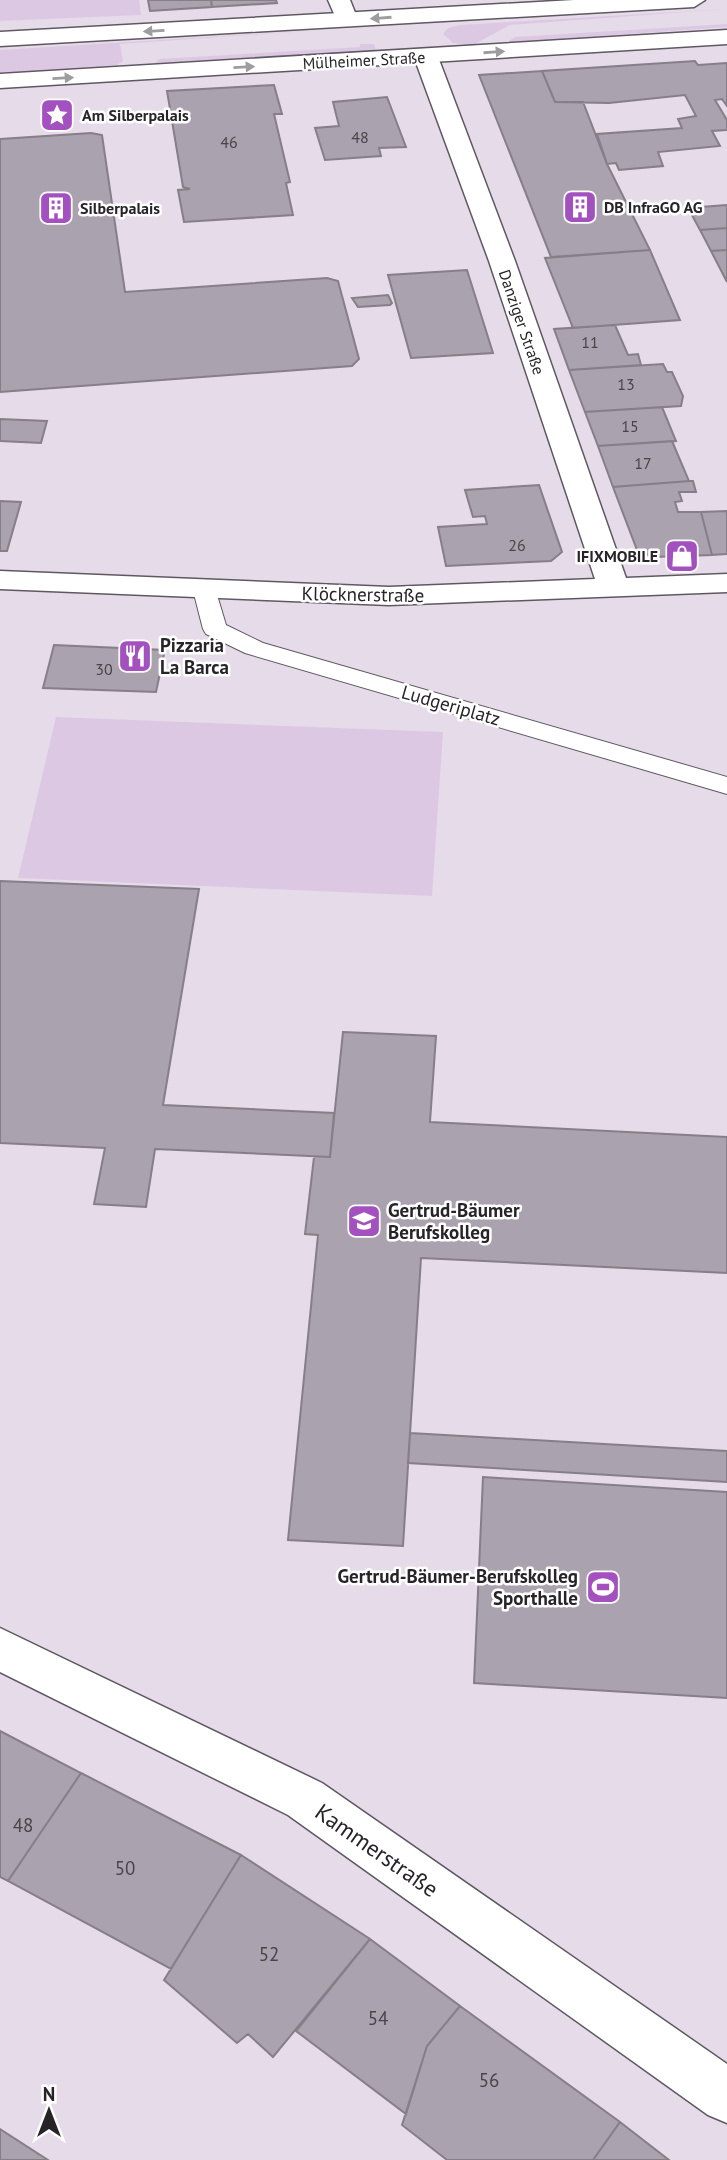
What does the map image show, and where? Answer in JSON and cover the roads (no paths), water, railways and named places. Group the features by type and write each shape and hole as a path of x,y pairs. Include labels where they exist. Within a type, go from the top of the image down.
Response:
{"street":[{"path":"0,39 343,10 450,14 694,0"},
{"path":"426,57 423,42 426,33 450,14"},
{"name":"Mülheimer Straße","path":"0,81 727,37"},
{"name":"Danziger Straße","path":"426,57 502,261 614,588"},
{"name":"Klöcknerstraße","path":"0,580 389,596 727,583"},
{"name":"Kammerstraße","path":"0,1649 305,1799 727,2096"}],"lane":[{"name":"Ludgeriplatz","path":"205,590 215,629 254,648 727,786"}],"place":[{"name":"Am Silberpalais","path":"57,115"},
{"name":"DB InfraGO AG","path":"580,207"},
{"name":"Silberpalais","path":"56,208"},
{"name":"IFIXMOBILE","path":"682,556"},
{"name":"Pizzaria La Barca","path":"135,656"},
{"name":"Gertrud-Bäumer Berufskolleg","path":"364,1221"},
{"name":"Gertrud-Bäumer-Berufskolleg Sporthalle","path":"603,1587"}]}
